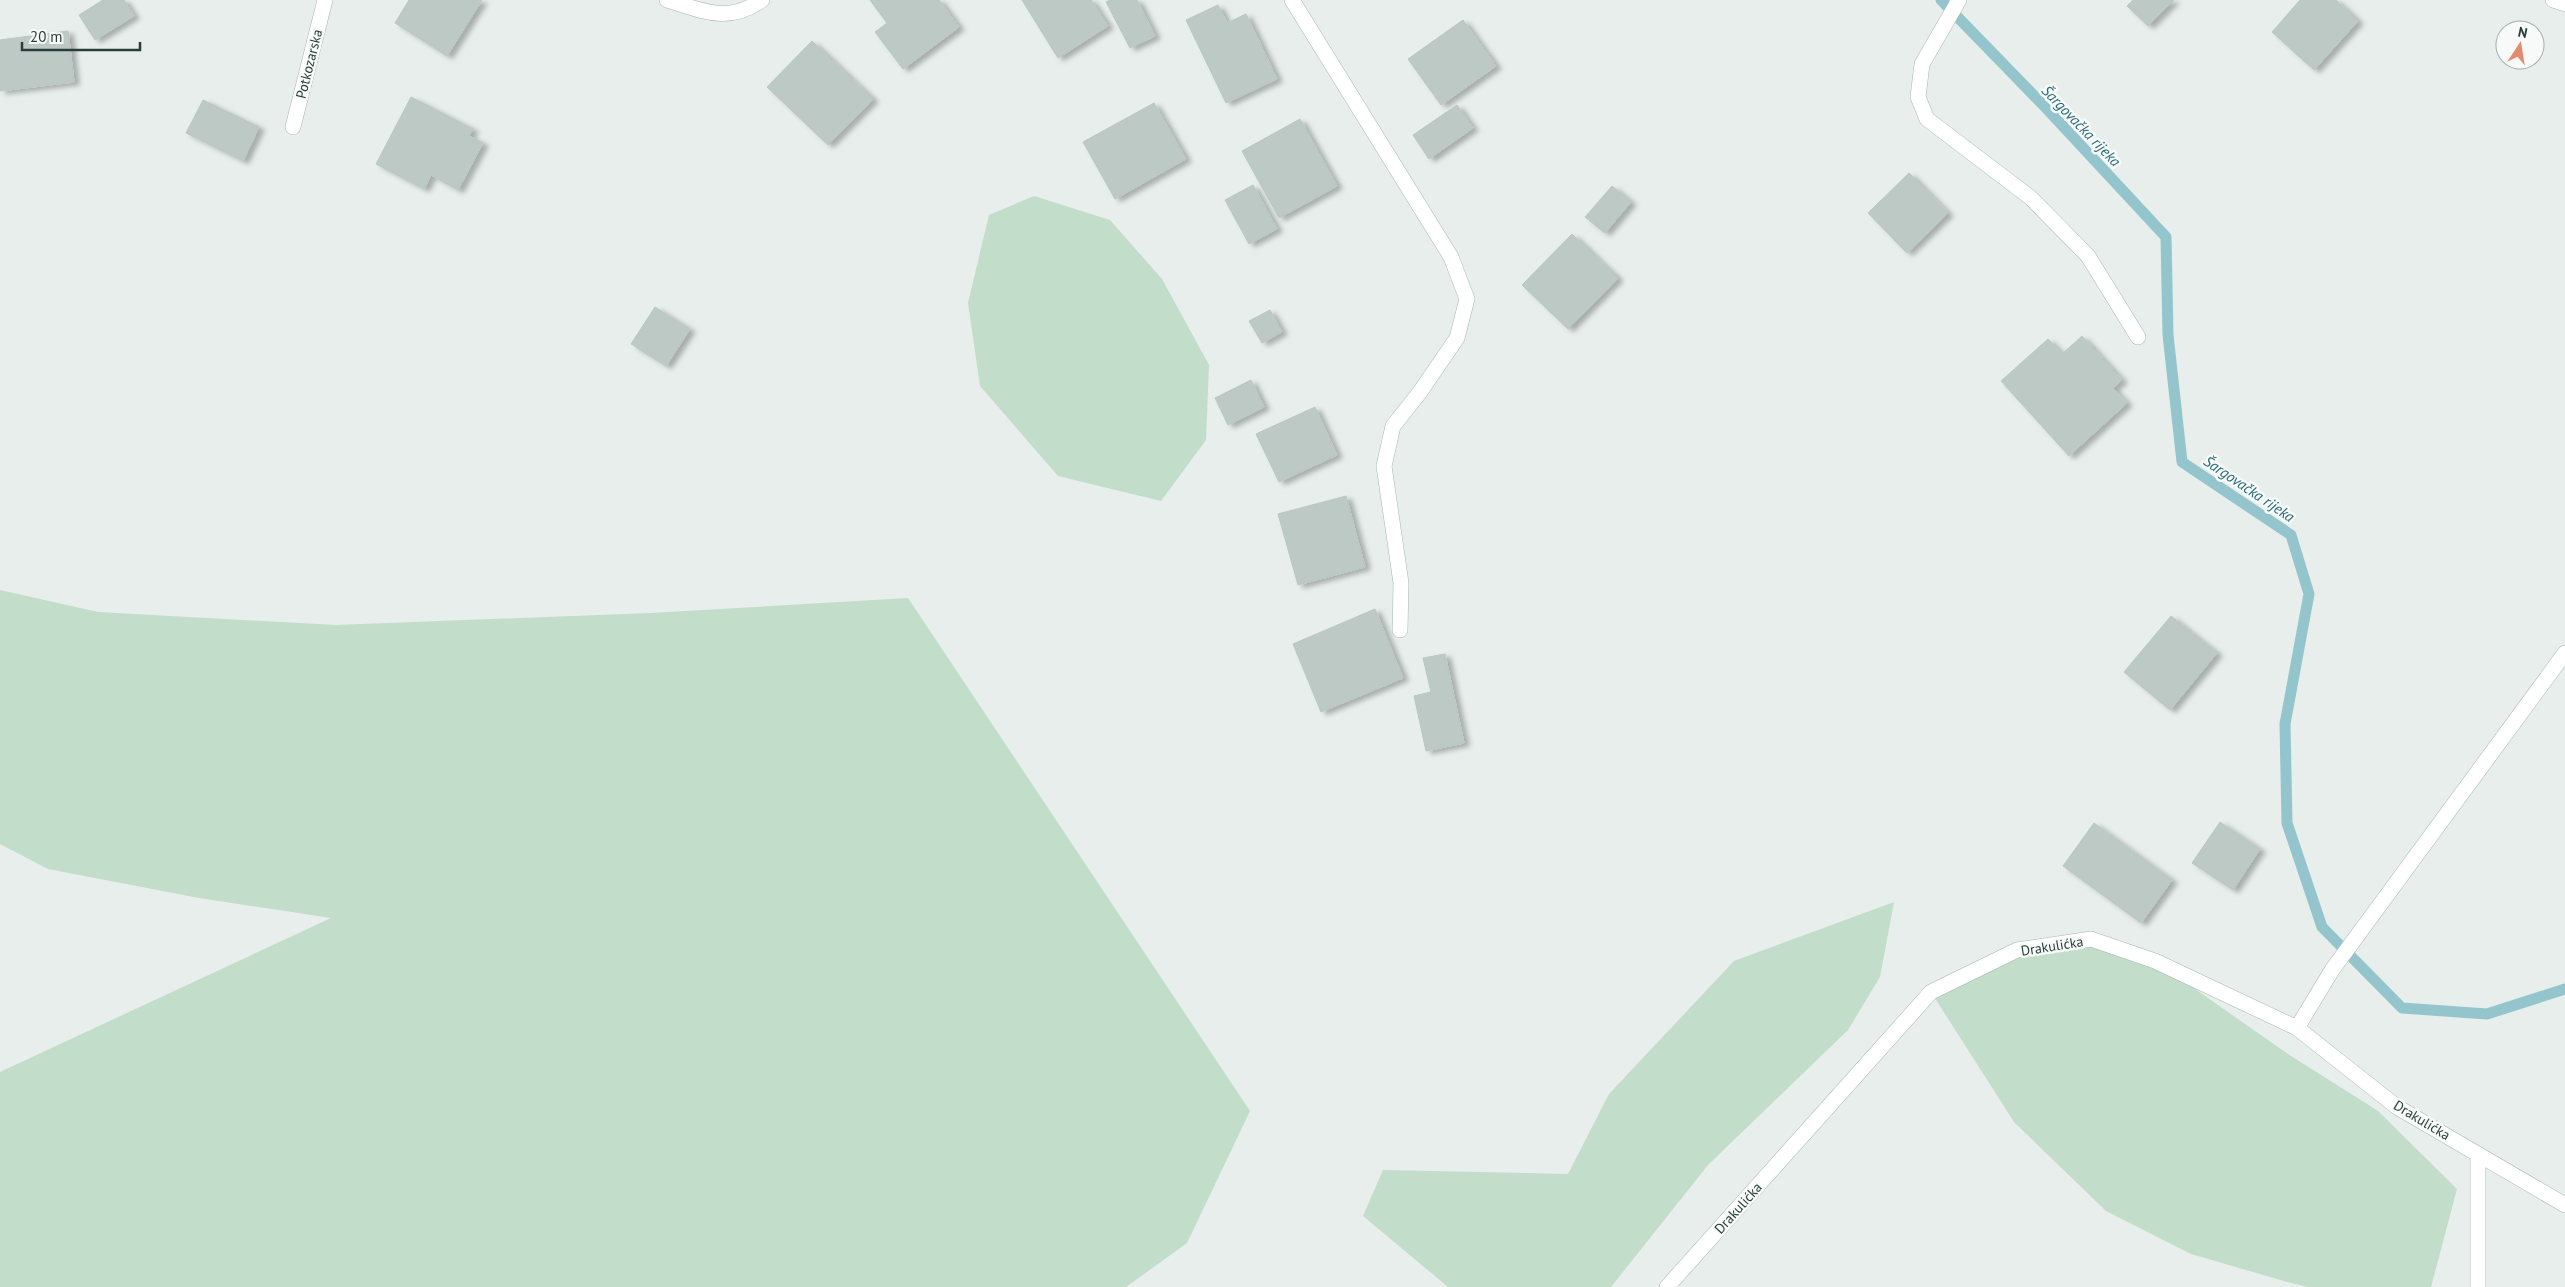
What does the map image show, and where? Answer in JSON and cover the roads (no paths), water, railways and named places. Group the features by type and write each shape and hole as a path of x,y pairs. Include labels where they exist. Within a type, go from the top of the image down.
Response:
{"street":[{"name":"Potkozarska","path":"293,127 325,0"},
{"path":"667,0 717,15 749,9 762,0"},
{"path":"1292,0 1451,257 1466,299 1457,338 1420,392 1393,426 1384,466 1401,583 1400,630"},
{"path":"1959,0 1922,64 1918,97 1927,119 2031,198 2088,256 2138,336"},
{"path":"2553,0 2565,4"},
{"path":"2297,1028 2332,970 2565,652"},
{"name":"Drakulićka","path":"1667,1287 1931,992 2017,950 2091,939 2155,961 2297,1028 2397,1107 2565,1205"},
{"path":"2478,1154 2478,1287"}],"waterway":[{"name":"Šargovačka rijeka","path":"1941,0 2047,109 2166,237 2168,335 2182,462 2291,535 2309,594 2285,724 2287,823 2322,927 2402,1008 2487,1014 2565,989"}]}
